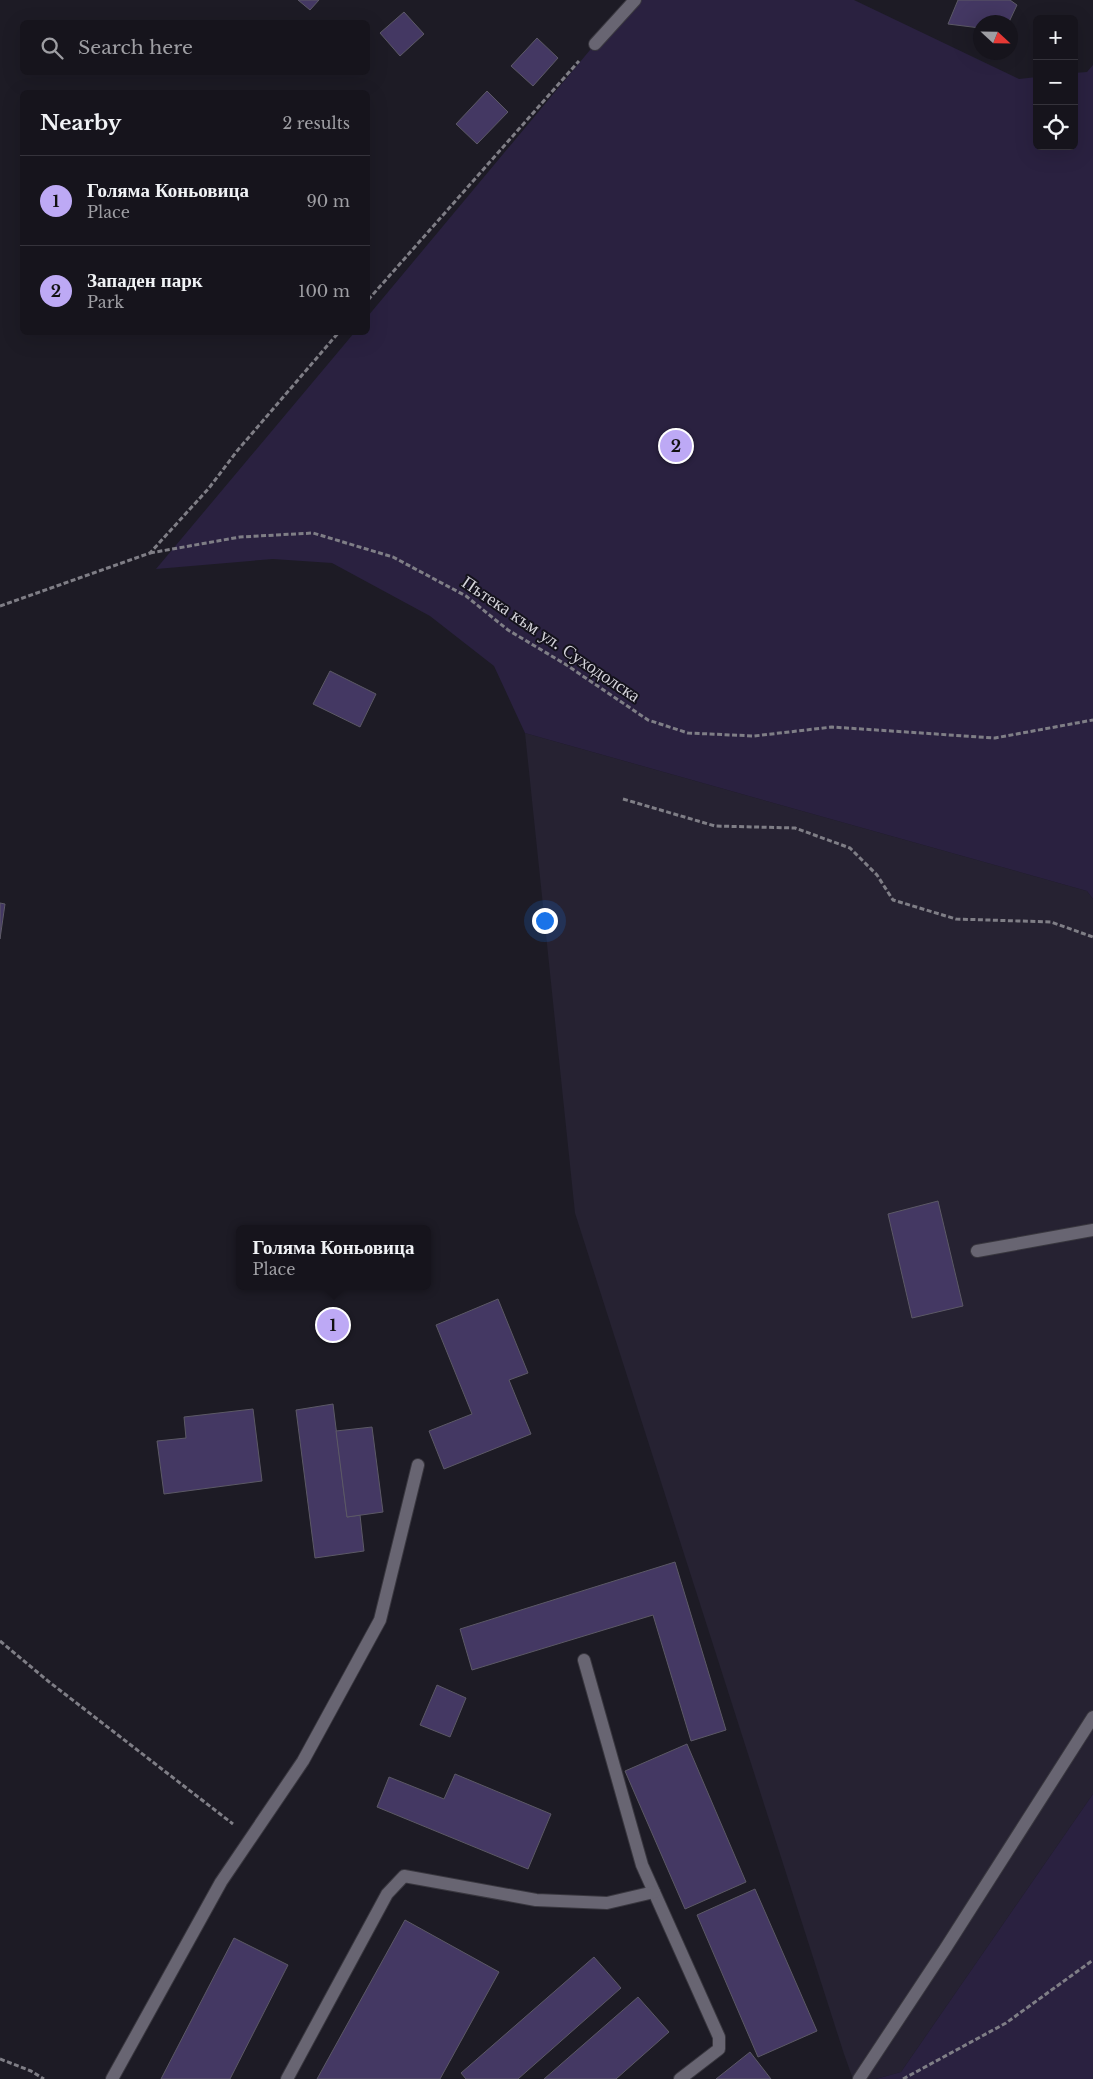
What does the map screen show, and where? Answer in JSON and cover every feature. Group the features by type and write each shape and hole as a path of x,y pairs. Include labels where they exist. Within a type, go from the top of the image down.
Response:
{"lane":[{"path":"595,44 635,0"},
{"path":"977,1251 1093,1230"},
{"path":"112,2079 221,1882 303,1761 380,1620 418,1465"},
{"path":"584,1660 642,1865 719,2037 719,2049 680,2079"},
{"path":"859,2079 946,1949 1093,1718"},
{"path":"287,2079 387,1894 404,1876 536,1900 607,1903 654,1892"}],"path":[{"path":"370,298 595,44"},
{"path":"150,553 209,488 237,451 336,335"},
{"name":"Пътека към ул. Суходолска","path":"0,606 150,553 240,537 313,533 393,557 466,596 508,630 566,664 648,720 688,733 754,736 832,727 995,738 1093,720"},
{"path":"623,799 715,826 795,828 850,848 876,875 893,900 956,919 1050,922 1093,937"},
{"path":"0,1641 56,1687 251,1838"},
{"path":"903,2079 1006,2023 1093,1960"},
{"path":"0,2059 31,2071 44,2079"}],"shaded area":[{"path":"635,0 854,0 973,57 973,60 979,60 1019,79 1033,77 1033,150 1078,150 1078,73 1087,72 1093,65 1093,899 1087,891 525,733 494,666 430,616 332,563 273,559 156,569 352,335 370,335 370,314 595,44"},
{"path":"525,733 1087,891 1093,899 1093,1794 901,2072 876,2079 853,2079 844,2054 575,1213"},
{"path":"1093,1794 1093,2079 876,2079 901,2072"}],"building":[{"path":"298,0 319,0 310,10"},
{"path":"958,0 1010,0 1017,5 1012,15 973,15 973,27 948,24"},
{"path":"404,12 424,34 400,56 380,33"},
{"path":"537,38 558,58 533,86 511,66"},
{"path":"487,91 508,112 477,144 456,124"},
{"path":"330,671 376,694 360,727 313,704"},
{"path":"0,903 5,904 0,939"},
{"path":"938,1201 963,1306 912,1318 888,1214"},
{"path":"498,1299 528,1373 509,1380 531,1434 444,1469 429,1431 472,1414 436,1325"},
{"path":"333,1404 347,1517 360,1515 364,1551 315,1558 296,1410"},
{"path":"253,1409 262,1481 164,1494 157,1441 186,1438 184,1417"},
{"path":"372,1427 383,1512 347,1517 336,1431"},
{"path":"675,1562 726,1730 691,1741 653,1615 472,1670 460,1629"},
{"path":"437,1685 466,1698 450,1737 420,1725"},
{"path":"687,1744 746,1882 685,1909 625,1771"},
{"path":"455,1774 551,1814 528,1869 377,1807 389,1777 444,1799"},
{"path":"755,1889 817,2031 758,2057 697,1915"},
{"path":"405,1920 499,1972 440,2079 317,2079"},
{"path":"234,1938 288,1965 230,2079 161,2079"},
{"path":"594,1957 621,1988 518,2079 466,2079 461,2073"},
{"path":"638,1997 669,2032 616,2079 544,2079"},
{"path":"750,2052 771,2079 716,2079"}],"place":[{"name":"Западен парк","path":"676,446"},
{"name":"Голяма Коньовица","path":"333,1325"}]}
